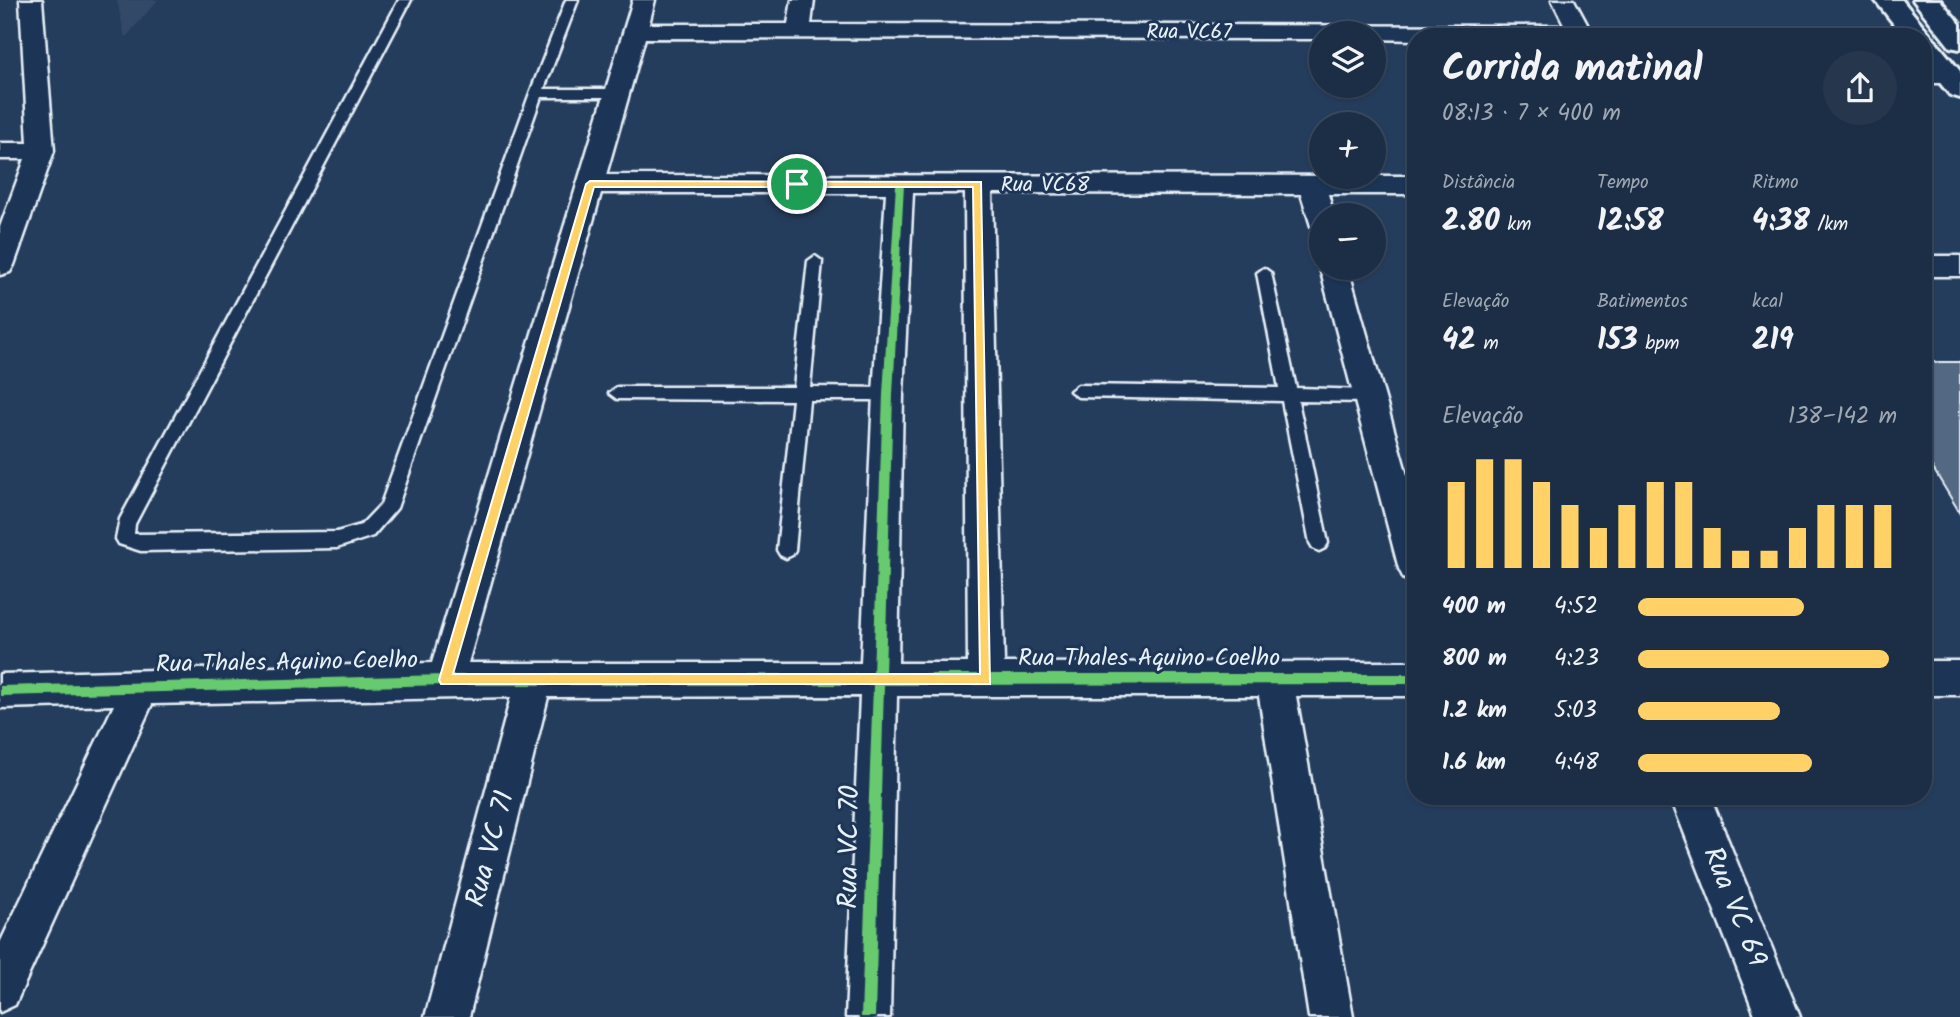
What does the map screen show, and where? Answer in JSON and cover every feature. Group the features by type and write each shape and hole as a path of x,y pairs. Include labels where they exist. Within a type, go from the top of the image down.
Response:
{"main road":[{"path":"1888,0 1910,28"},
{"path":"1926,0 1960,41"},
{"path":"1932,59 1944,80"}],"street":[{"path":"0,265 41,151 31,0"},
{"path":"445,680 644,0"},
{"path":"798,31 803,0"},
{"path":"1563,0 1577,28"},
{"name":"Rua VC67","path":"635,31 1407,34"},
{"path":"0,150 41,151"},
{"name":"Rua VC68","path":"590,184 1309,185"},
{"name":"Rua VC 70","path":"868,1017 877,679 888,394 900,184"},
{"path":"978,184 986,680"},
{"name":"Rua VC68","path":"1386,185 1407,185"},
{"path":"1932,266 1960,266"},
{"path":"1337,280 1407,536"},
{"path":"1932,678 1960,678"},
{"path":"1275,679 1331,1017"},
{"name":"Rua Thales Aquino Coelho","path":"0,691 445,680 1407,679"},
{"name":"Rua VC 71","path":"447,1017 534,680"},
{"path":"0,990 141,688"},
{"name":"Rua VC 69","path":"1694,805 1778,1017"}],"lane":[{"path":"405,0 126,524 125,539 141,543 337,540 367,531 388,508 536,93 572,0"},
{"path":"536,93 617,93"},
{"path":"786,551 816,261"},
{"path":"1264,273 1319,543"},
{"path":"1079,391 1369,396"},
{"path":"617,393 888,394"}],"shaded area":[{"path":"117,0 158,0 125,38"}],"building":[{"path":"1932,362 1960,362 1960,513 1932,467"}],"cycle path":[{"path":"868,1017 888,394 900,184"},
{"path":"0,691 445,680 1407,679"}],"route":[{"path":"590,184 797,184 978,184 986,680 445,680 590,184"}]}
